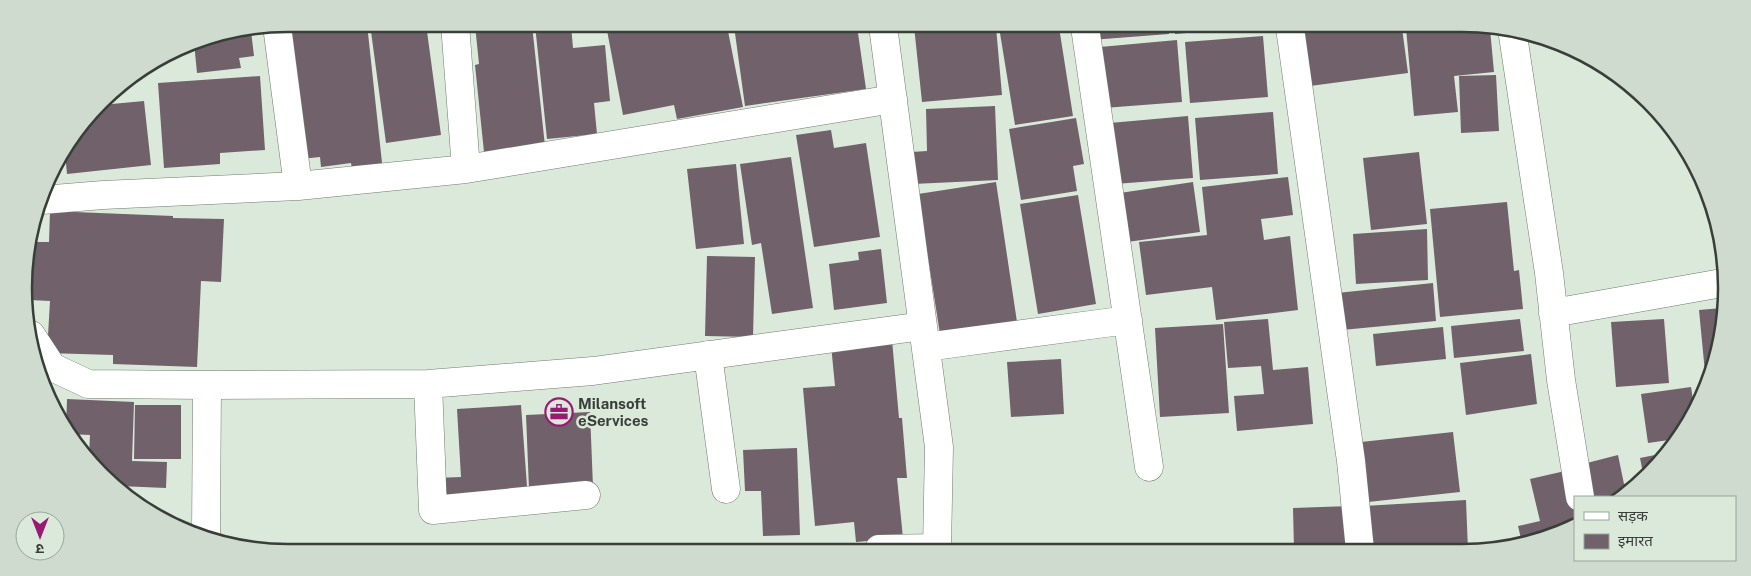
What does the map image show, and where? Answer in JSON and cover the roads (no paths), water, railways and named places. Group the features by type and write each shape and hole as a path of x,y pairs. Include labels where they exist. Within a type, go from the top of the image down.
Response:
{"street":[{"path":"456,32 466,169"},
{"path":"884,32 939,447 937,544"},
{"path":"1086,32 1149,466"},
{"path":"1291,32 1352,462 1359,544"},
{"path":"278,33 298,186"},
{"path":"1513,37 1549,273 1561,380 1580,496"},
{"path":"48,199 103,195 298,186 466,169 893,99"},
{"path":"1553,313 1718,284"},
{"path":"39,348 52,367 88,384 428,384 593,371 708,355 1128,320"},
{"path":"708,355 726,489"},
{"path":"428,384 433,510 586,495"},
{"path":"206,530 207,385"}],"place":[{"name":"Milansoft eServices","path":"559,412"}]}
